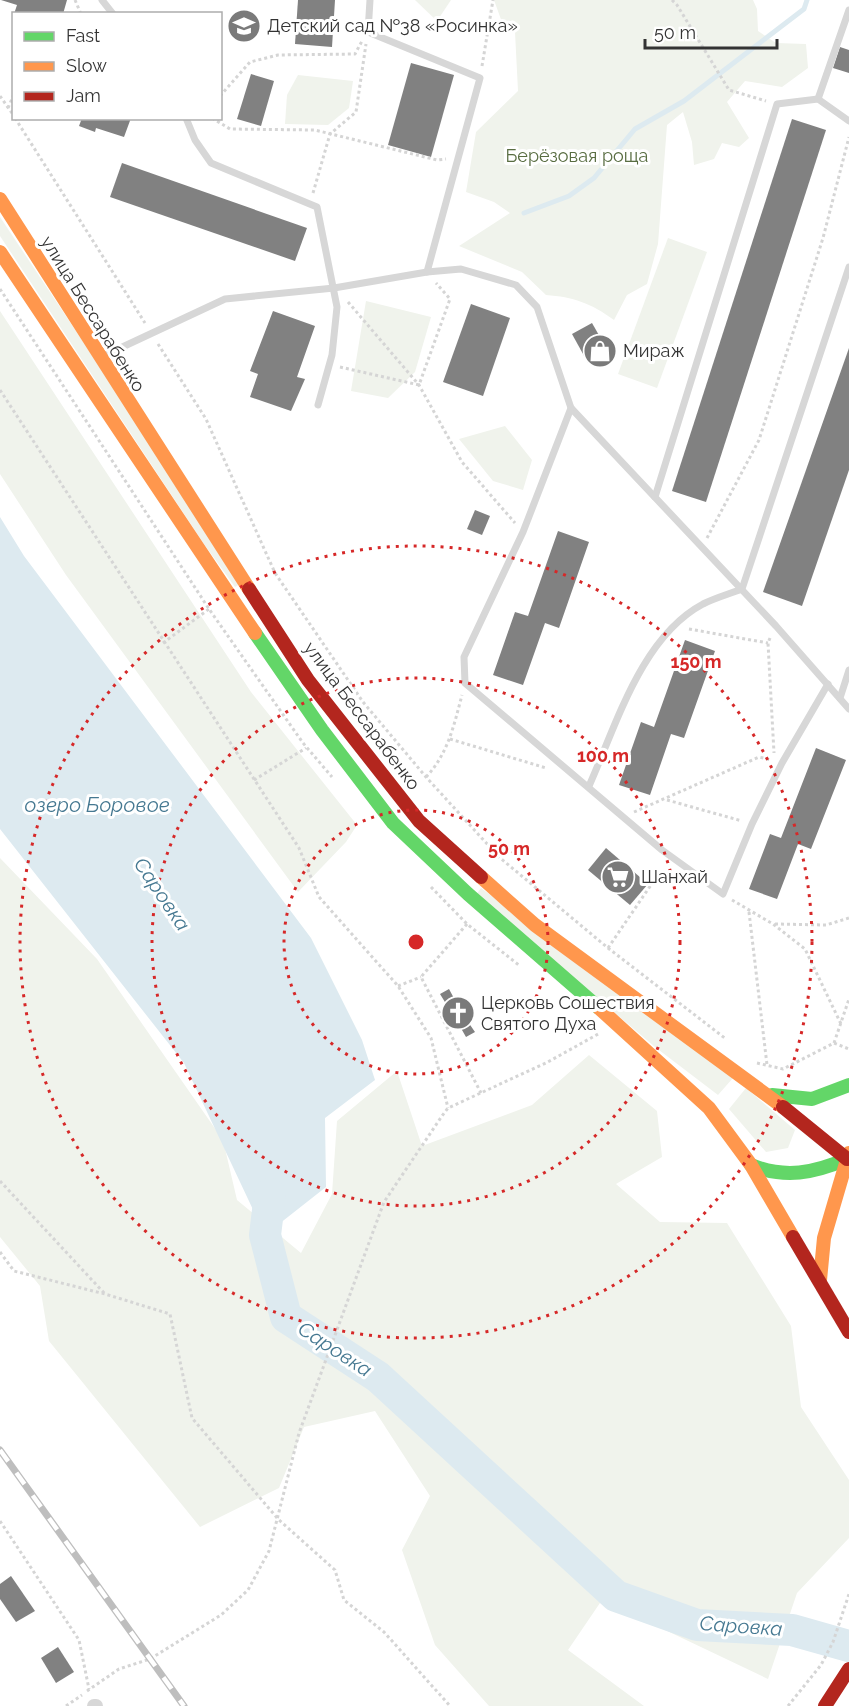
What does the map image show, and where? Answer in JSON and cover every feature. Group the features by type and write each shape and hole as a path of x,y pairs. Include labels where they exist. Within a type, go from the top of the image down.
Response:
{"main road":[{"name":"улица Бессарабенко","path":"0,199 99,358 308,680 419,821 535,925 848,1156"},
{"name":"улица Бессарабенко","path":"0,252 232,600 322,730 393,824 468,894 674,1074 709,1108 752,1165 849,1332"},
{"path":"232,600 251,589"},
{"name":"улица Бессарабенко","path":"767,1094 794,1100 825,1098 849,1085"},
{"path":"752,1165 768,1173 787,1176 827,1168 848,1156"},
{"path":"820,1280 824,1238 848,1156"},
{"path":"825,1706 849,1669"}],"lane":[{"path":"102,0 111,12"},
{"path":"370,0 368,32 480,78 427,272"},
{"path":"818,99 849,10"},
{"path":"655,497 777,104 818,99 849,121"},
{"path":"187,120 195,140 211,163 317,207 338,307 330,364 318,405"},
{"path":"742,589 849,267"},
{"path":"99,358 225,299 334,288 427,272 461,269 516,285 537,307 571,408 742,589 849,709"},
{"path":"571,408 523,532 464,657 465,683 662,850 723,894 752,824 782,763 828,684"},
{"path":"589,786 644,662 672,627 702,604 742,589"},
{"path":"840,698 849,670"}],"path":[{"path":"480,78 493,0"},
{"path":"672,0 729,90 777,104"},
{"path":"222,94 250,62 278,56 355,54 368,32"},
{"path":"310,204 330,134 356,112 368,32"},
{"path":"0,96 12,114"},
{"path":"8,108 12,99"},
{"path":"16,120 206,419 275,573 363,702 498,857 608,948 729,1041"},
{"path":"215,120 231,129 315,130 437,160 459,156"},
{"path":"702,547 759,440 823,238 849,137"},
{"path":"419,385 450,299 427,272"},
{"path":"344,298 419,385 462,462 523,532"},
{"path":"330,364 419,385"},
{"path":"0,390 163,643 299,848 319,897 398,986 431,1038 448,1108"},
{"path":"163,643 209,609"},
{"path":"624,816 666,800 759,757 774,761 768,643 776,626"},
{"path":"672,627 768,643"},
{"path":"426,777 436,766 450,739 465,683"},
{"path":"450,739 552,771"},
{"path":"254,780 307,748"},
{"path":"666,800 752,824"},
{"path":"608,948 653,882 653,872"},
{"path":"723,894 773,924 805,949 841,1023"},
{"path":"749,911 767,1065"},
{"path":"773,924 826,925 849,918"},
{"path":"398,986 421,977 467,924"},
{"path":"421,977 481,1093"},
{"path":"757,1063 783,1069 834,1043 849,999"},
{"path":"66,1706 119,1668 150,1659 221,1615 248,1590 269,1551 299,1433 384,1202 448,1108 546,1063 604,1030"},
{"path":"834,1043 849,1049"},
{"path":"0,1181 105,1294"},
{"path":"0,1252 14,1271 105,1294 170,1314 192,1418 278,1519 335,1570 344,1600 384,1632 450,1706"},
{"path":"0,1521 80,1640 89,1690"},
{"path":"788,1706 821,1665 833,1642 849,1594"}],"green space":[{"path":"415,0 451,0 437,21"},
{"name":"Берёзовая роща","path":"494,0 753,0 757,9 758,31 776,43 806,44 808,68 782,87 745,81 727,102 749,138 739,147 722,143 714,159 694,165 692,142 683,112 667,125 658,244 647,284 627,295 614,320 582,302 546,295 522,272 459,246 510,213 494,202 466,192 476,132 518,91 515,32 503,25"},
{"path":"298,75 353,81 349,108 328,125 285,124 287,95"},
{"path":"0,217 243,582 235,587 204,544 0,236"},
{"path":"668,238 707,252 657,388 618,374"},
{"path":"366,301 431,317 415,372 388,398 351,391"},
{"path":"0,311 251,692 357,825 346,842 298,892 66,575 0,474"},
{"path":"505,426 532,460 523,490 493,481 459,439"},
{"path":"0,858 97,959 223,1140 237,1200 301,1253 332,1194 337,1121 397,1071 422,1146 532,1105 589,1055 657,1111 662,1157 616,1184 660,1222 727,1223 791,1326 801,1407 849,1480 849,1538 797,1593 768,1679 602,1600 568,1650 644,1706 489,1706 435,1645 402,1550 430,1496 375,1411 304,1427 279,1488 200,1527 49,1341 40,1286 0,1237"},
{"path":"481,888 733,1078 718,1095 655,1047 476,895"},
{"path":"746,1088 795,1130 788,1148 766,1152 729,1109"}],"water":[{"name":"озеро Боровое","path":"0,517 24,556 311,938 362,1040 375,1080 325,1118 326,1187 265,1235 184,1063 0,829"}],"building":[{"path":"1,0 67,0 64,12 15,12 17,5"},
{"path":"298,0 335,0 332,47 295,44"},
{"path":"840,47 849,50 849,73 833,68"},
{"path":"411,63 454,75 431,157 388,145"},
{"path":"251,74 274,81 261,126 237,119"},
{"path":"792,119 826,130 706,502 672,491"},
{"path":"81,120 130,120 124,137 96,128 95,132 79,126"},
{"path":"122,163 307,228 295,261 110,197"},
{"path":"471,304 510,318 483,396 443,382"},
{"path":"273,311 315,326 297,377 305,379 291,411 250,397 258,374 250,371"},
{"path":"592,323 608,351 588,363 572,334"},
{"path":"849,348 849,470 802,606 763,592"},
{"path":"475,510 490,516 482,535 467,529"},
{"path":"558,531 589,542 559,628 545,623 523,685 493,675 515,612 528,616"},
{"path":"685,640 715,651 684,738 671,734 650,795 619,785 641,722 654,727"},
{"path":"816,748 846,760 811,849 798,844 777,899 749,889 770,834 781,838"},
{"name":"Шанхай","path":"606,848 648,884 630,905 588,870"},
{"name":"Церковь Сошествия Святого Духа","path":"449,989 456,1002 463,1004 468,1010 466,1019 475,1032 466,1037 458,1023 447,1016 448,1007 440,994"},
{"path":"11,1576 35,1611 16,1622 0,1599 0,1584"},
{"path":"58,1647 74,1672 56,1683 41,1658"}],"waterway":[{"path":"524,213 569,196 594,178 635,129 684,101 804,9 807,0"},
{"name":"Саровка","path":"270,1194 265,1235 286,1317 378,1377 616,1596 697,1625 792,1630 849,1646"}],"railway":[{"path":"0,1450 184,1706"}],"traffic: fast":[{"path":"255,633 322,730 393,823 468,894 599,1008"},
{"path":"772,1095 812,1099 849,1085"},
{"path":"751,1165 788,1173 811,1171 847,1159"}],"traffic: slow":[{"path":"0,199 249,589"},
{"path":"0,252 255,633"},
{"path":"481,877 535,925 783,1107"},
{"path":"599,1008 709,1108 751,1165 793,1237"},
{"path":"820,1280 824,1238 849,1153"}],"traffic: jam":[{"path":"249,589 308,680 419,821 481,877"},
{"path":"783,1107 847,1159"},
{"path":"793,1237 849,1332"},
{"path":"825,1706 849,1669"}],"place":[{"name":"Детский сад №38 «Росинка»","path":"244,26"},
{"name":"Мираж","path":"600,351"},
{"name":"Шанхай","path":"618,877"},
{"name":"Церковь Сошествия Святого Духа","path":"458,1013"}]}
